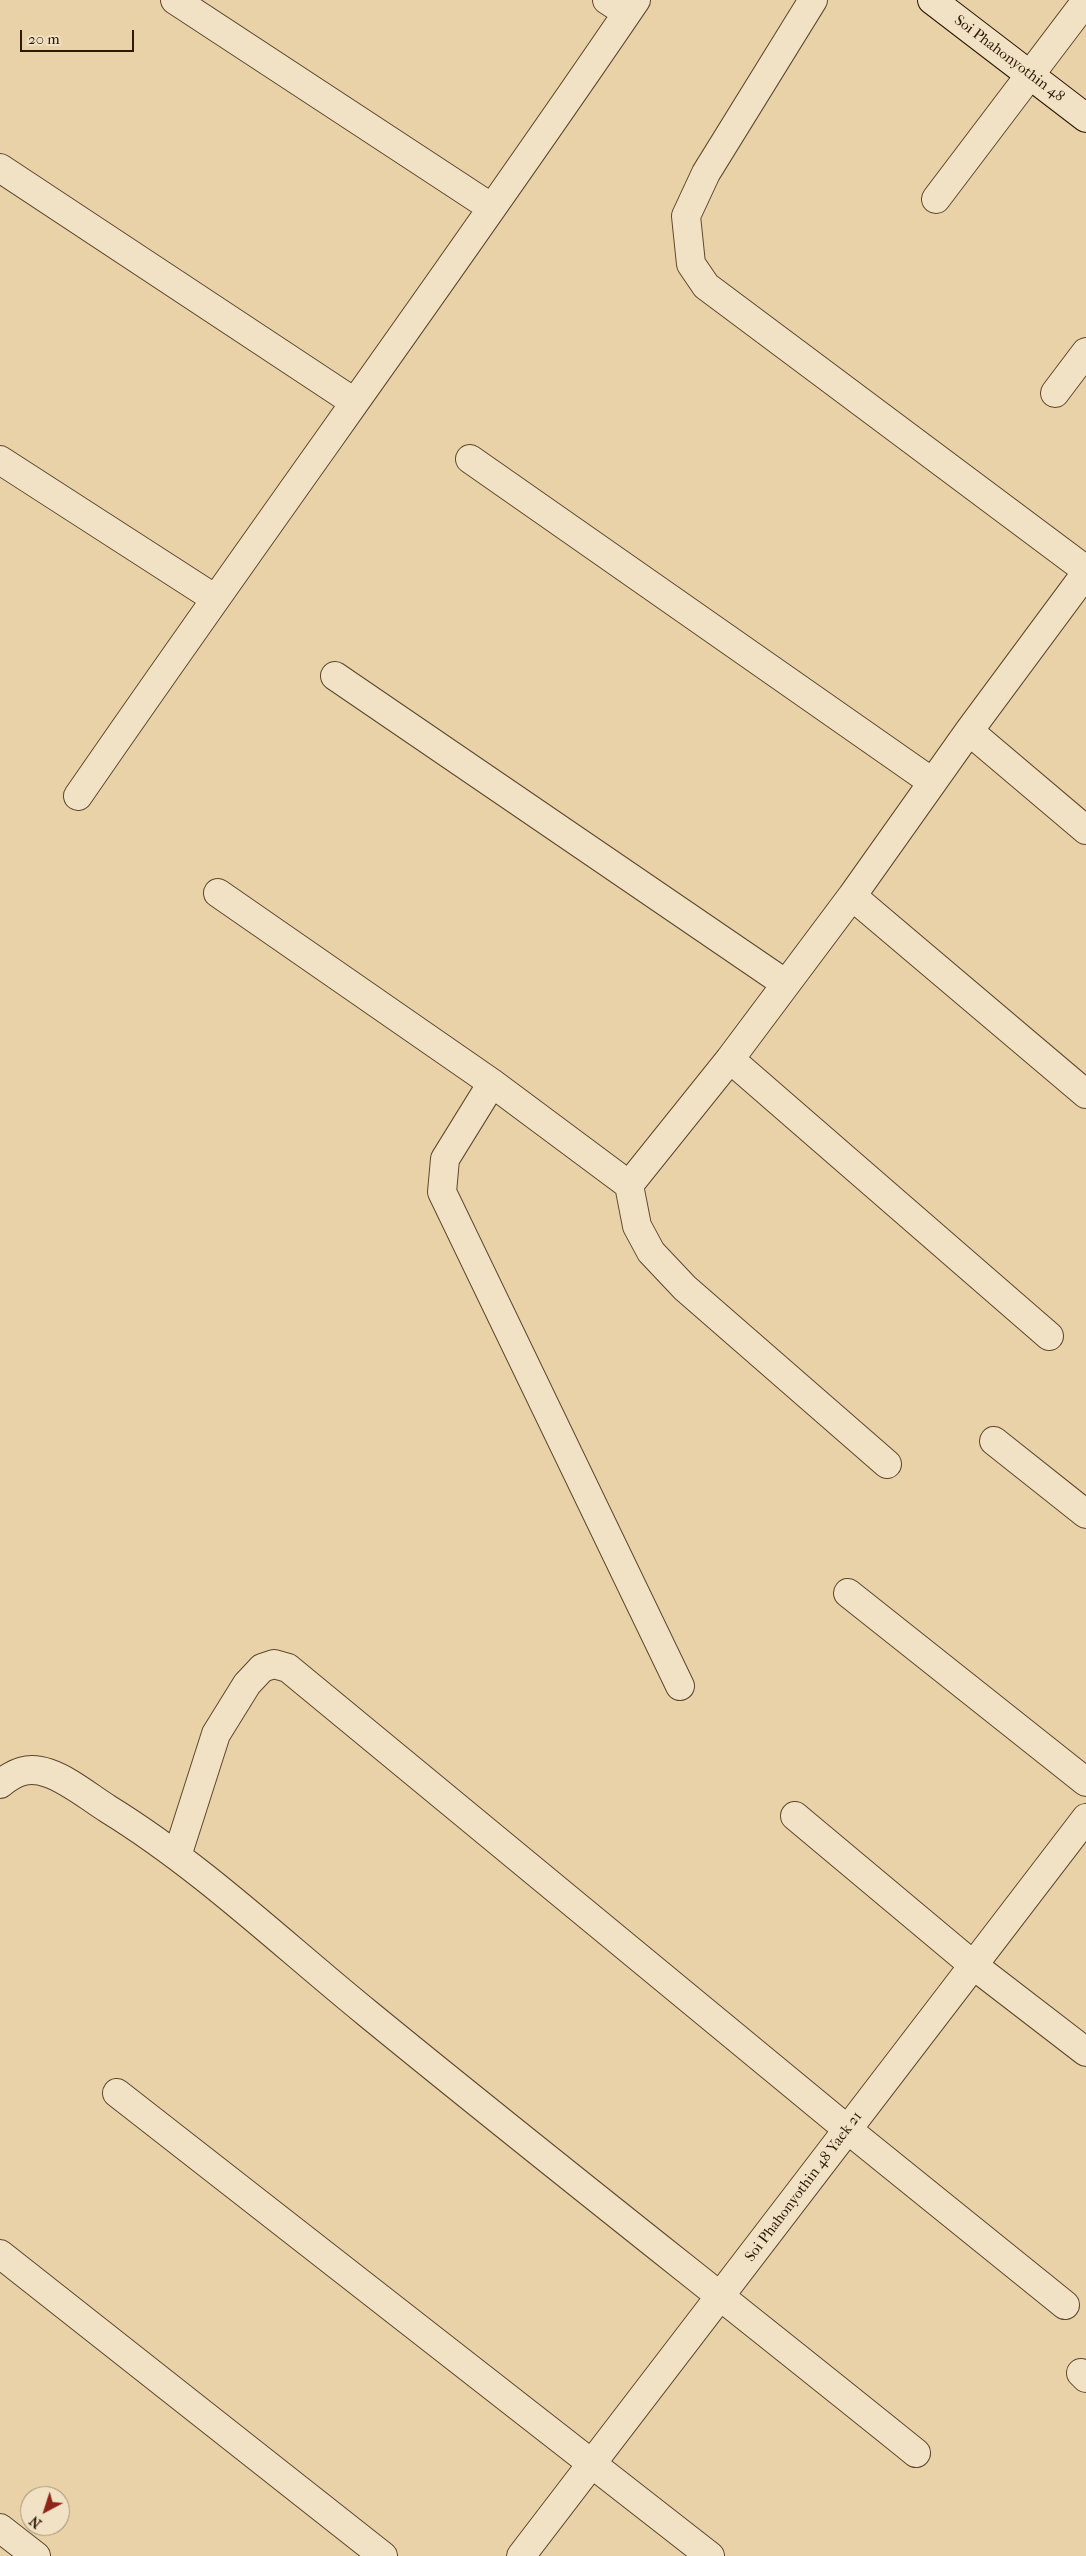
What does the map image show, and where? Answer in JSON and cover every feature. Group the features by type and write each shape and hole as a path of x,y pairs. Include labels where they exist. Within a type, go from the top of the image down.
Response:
{"street":[{"path":"175,0 492,208"},
{"path":"629,1185 730,1059 852,896 932,782 1086,572 706,286 691,264 686,216 698,190 735,124 813,0"},
{"name":"Soi Phahonyothin 48","path":"932,0 1086,118"},
{"path":"936,199 1086,1"},
{"path":"78,796 214,598 492,208 623,4"},
{"path":"0,168 354,402"},
{"path":"1055,393 1086,352"},
{"path":"470,459 932,782"},
{"path":"0,460 214,598"},
{"path":"335,676 786,984"},
{"path":"969,731 1086,830"},
{"path":"218,893 492,1083 629,1185 637,1226 651,1252 685,1288 887,1464"},
{"path":"852,896 1086,1094"},
{"path":"730,1059 1049,1336"},
{"path":"492,1083 445,1159 442,1192 680,1686"},
{"path":"994,1441 1086,1514"},
{"path":"848,1592 1086,1782"},
{"path":"177,1856 216,1734 247,1684 262,1668 274,1664 288,1668 847,2129 1065,2305"},
{"path":"0,1784 16,1772 25,1770 47,1773 129,1822 177,1856 215,1884 366,2012 916,2453"},
{"path":"795,1816 973,1964 1086,2052"},
{"name":"Soi Phahonyothin 48 Yaek 21","path":"521,2556 592,2466 847,2129 1086,1818"},
{"path":"117,2093 592,2466 710,2556"},
{"path":"0,2254 382,2556"},
{"path":"0,2528 36,2556"}]}
